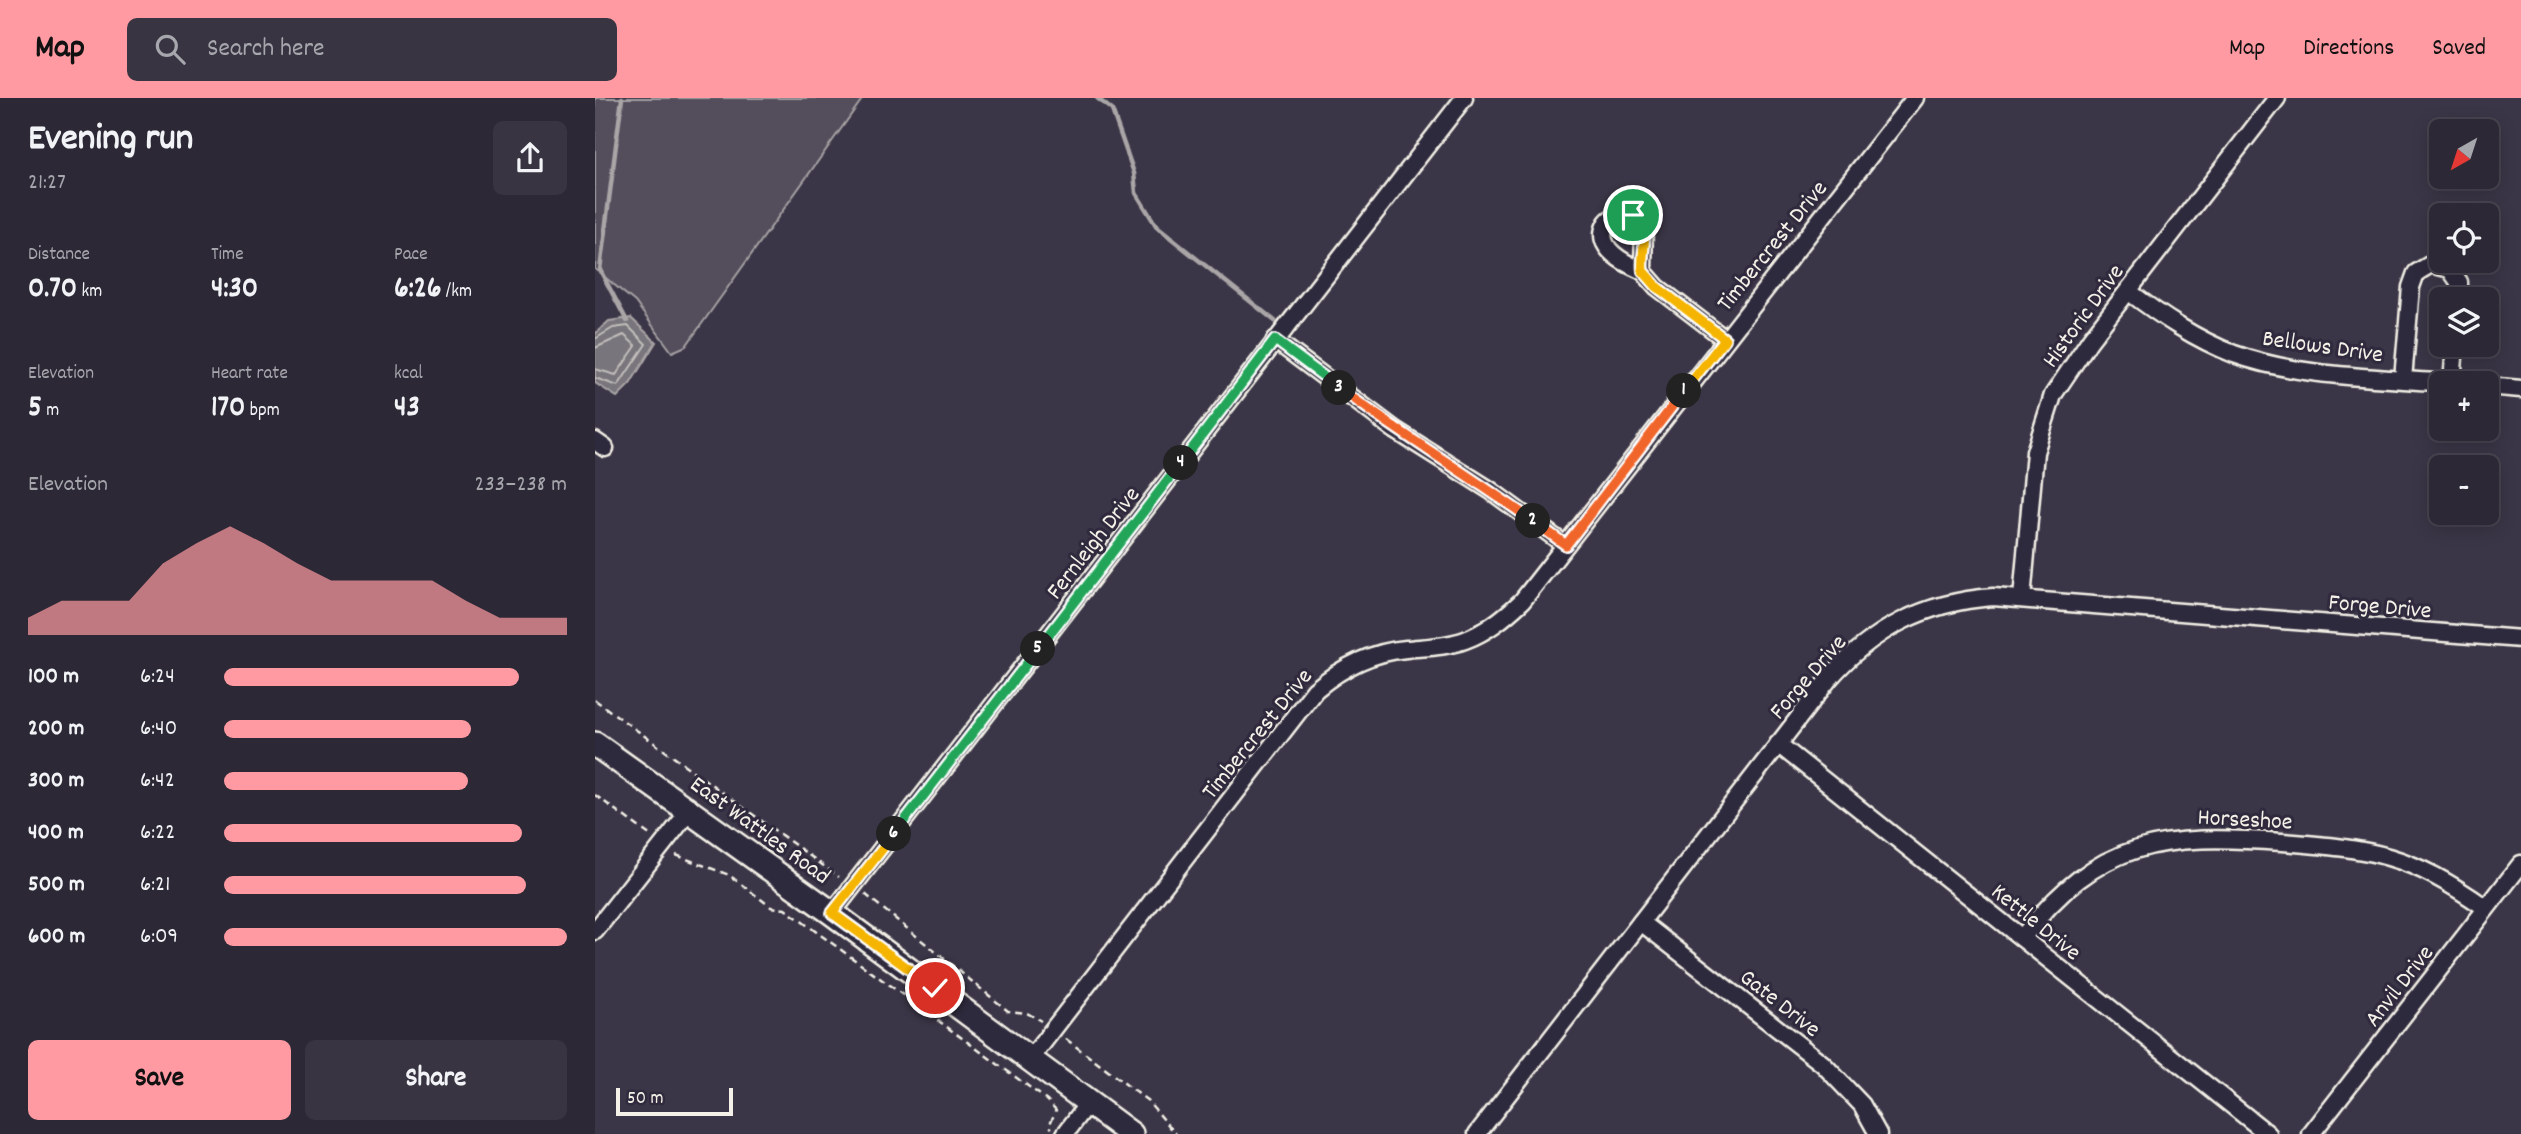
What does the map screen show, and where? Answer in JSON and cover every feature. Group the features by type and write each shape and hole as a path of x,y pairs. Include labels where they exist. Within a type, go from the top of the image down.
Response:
{"main road":[{"name":"East Wattles Road","path":"595,744 832,913 1131,1134"}],"street":[{"name":"Fernleigh Drive","path":"832,913 1464,98"},
{"name":"Timbercrest Drive","path":"1031,1058 1315,690 1331,676 1367,658 1386,652 1446,645 1482,632 1522,601 1915,98"},
{"name":"Historic Drive","path":"2022,599 2033,465 2046,411 2070,367 2277,98"},
{"name":"Bellows Drive","path":"2403,379 2411,287 2416,273 2431,264 2450,269 2459,282 2459,287"},
{"path":"1643,271 1657,287 1725,339"},
{"name":"Bellows Drive","path":"2127,291 2184,330 2234,354 2299,370 2429,381"},
{"path":"1275,340 1395,430 1490,490 1566,545"},
{"path":"2499,387 2521,389"},
{"name":"Forge Drive","path":"1478,1134 1841,664 1889,626 1947,603 1993,597 2521,639"},
{"name":"Kettle Drive","path":"1778,744 2268,1134"},
{"path":"595,931 690,810"},
{"name":"Horseshoe","path":"2022,938 2052,902 2097,867 2140,848 2192,838 2339,846 2384,854 2435,874 2486,908"},
{"name":"Anvil Drive","path":"2311,1134 2521,864"},
{"name":"Gate Drive","path":"1641,922 1823,1064 1862,1105 1878,1134"},
{"path":"1065,1134 1089,1102"}],"path":[{"path":"595,700 845,882"},
{"path":"595,795 655,838"},
{"path":"670,850 729,875 771,907 785,909 927,1012 1047,1100 1056,1110 1049,1126"},
{"path":"861,892 1008,1011 1032,1015 1045,1023"},
{"path":"1061,1035 1148,1101 1176,1134"}],"shaded area":[{"path":"595,98 863,98 686,346 672,352 635,302 595,269"}],"water":[{"path":"631,318 656,342 630,384 617,397 595,383 595,334 609,321"}],"waterway":[{"path":"622,98 600,270 627,321"},
{"path":"1097,98 1112,110 1134,173 1136,193 1157,227 1275,321"}],"route":[{"path":"935,988 832,913 1275,340 1395,430 1464,472 1566,545 1725,339 1650,281 1643,271 1646,234 1644,226 1633,215"}]}
